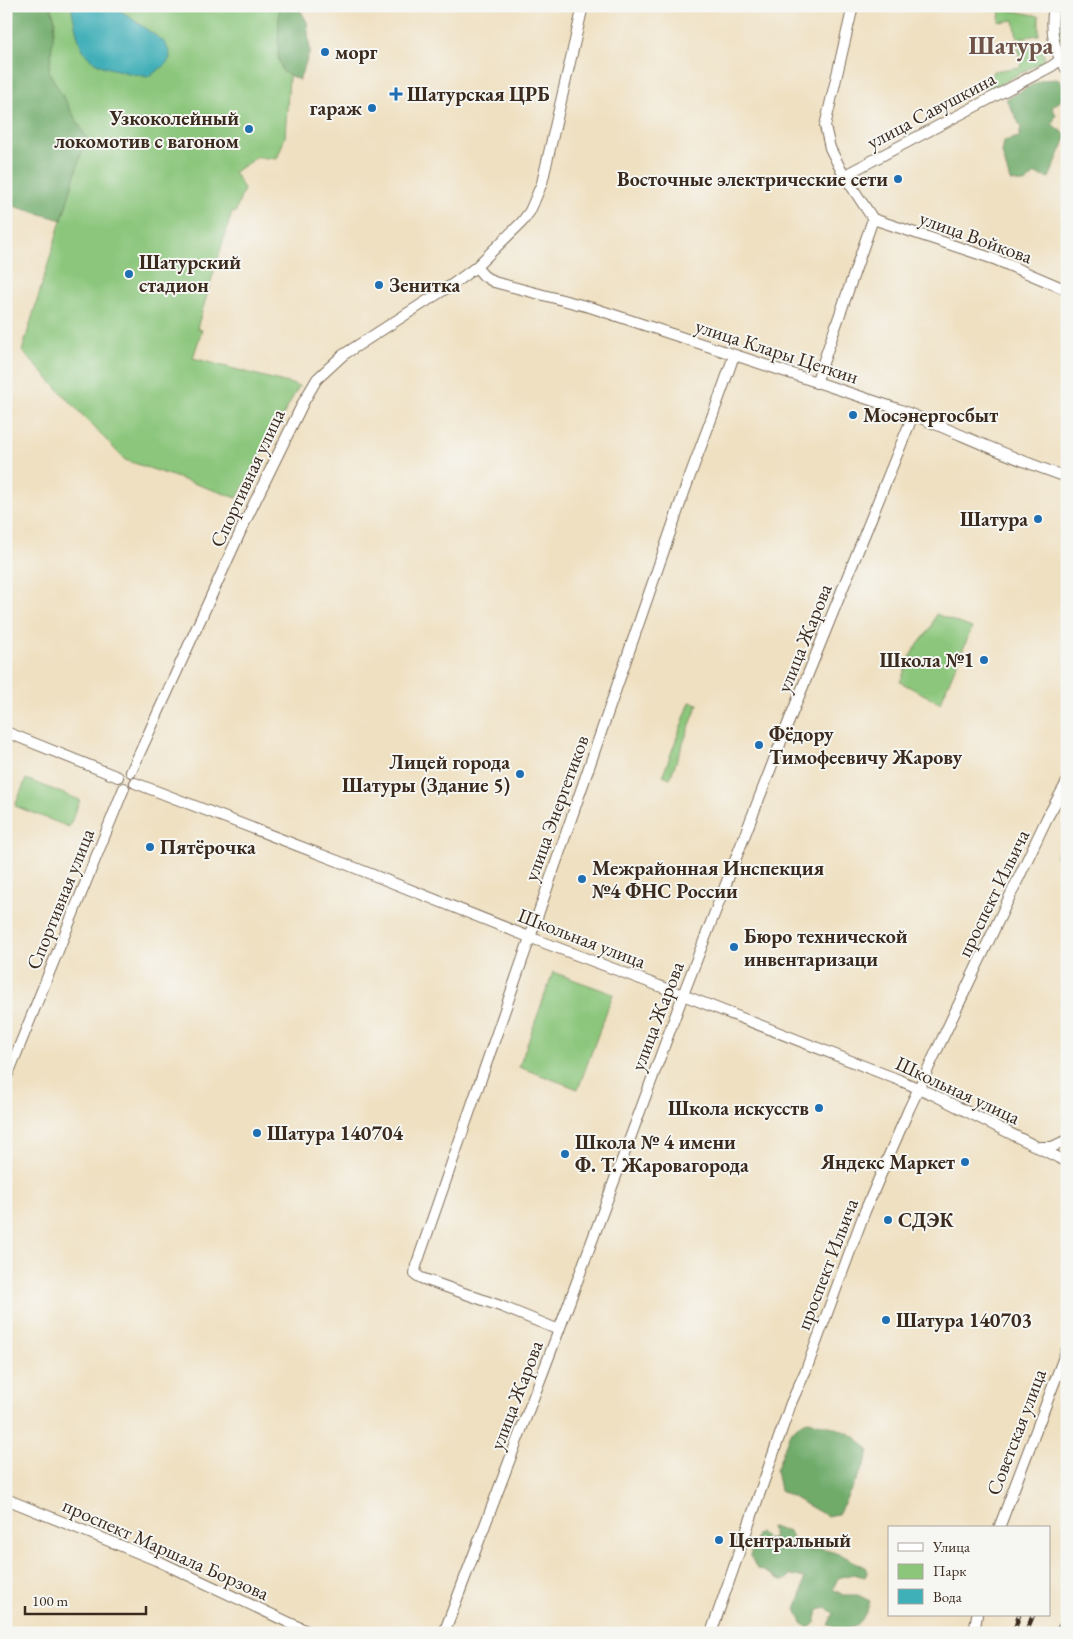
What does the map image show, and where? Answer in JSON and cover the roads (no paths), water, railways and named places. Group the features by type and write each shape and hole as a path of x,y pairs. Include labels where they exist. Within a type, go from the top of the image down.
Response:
{"street":[{"name":"Спортивная улица","path":"131,772 243,526 304,401 317,379 343,355 476,267 522,222 537,195 551,148 583,6"},
{"path":"816,383 873,219 830,148 825,126 853,6"},
{"path":"1051,7 1052,34 1060,60 1067,70"},
{"name":"улица Савушкина","path":"845,175 1052,66 1060,60"},
{"name":"улица Войкова","path":"873,219 994,259 1067,290"},
{"name":"улица Клары Цеткин","path":"476,267 484,276 494,282 593,308 913,415 1041,468 1067,476"},
{"name":"улица Энергетиков","path":"559,1330 415,1274 416,1266 529,937 622,676 682,498 734,355"},
{"name":"улица Жарова","path":"444,1633 683,995 791,716 913,415"},
{"path":"6,732 118,777"},
{"path":"121,772 131,772 136,779 135,783 124,788 120,785 118,777 121,772"},
{"name":"проспект Ильича","path":"711,1633 791,1403 806,1370 865,1211 918,1089 1047,818 1067,782"},
{"name":"Школьная улица","path":"135,783 683,995 918,1089 1067,1162"},
{"name":"Спортивная улица","path":"6,1079 124,788"},
{"path":"1039,1147 1052,1146 1067,1140"},
{"name":"Советская улица","path":"1000,1526 1067,1349"},
{"name":"проспект Маршала Борзова","path":"6,1499 156,1560 311,1633"},
{"path":"974,1633 977,1616"}],"water":[{"path":"71,6 114,6 163,41 167,46 169,60 160,69 147,77 98,64 84,52"}],"railway":[{"path":"1056,1633 1067,1615"},
{"path":"1014,1633 1019,1616"},
{"path":"1026,1633 1033,1616"}],"place":[{"name":"морг","path":"325,52"},
{"name":"Шатурская ЦРБ","path":"396,94"},
{"name":"гараж","path":"372,108"},
{"name":"Узкоколейный локомотив с вагоном","path":"249,129"},
{"name":"Восточные электрические сети","path":"898,179"},
{"name":"Шатурский стадион","path":"129,274"},
{"name":"Зенитка","path":"379,285"},
{"name":"Мосэнергосбыт","path":"853,415"},
{"name":"Шатура","path":"1038,519"},
{"name":"Школа №1","path":"984,660"},
{"name":"Фёдору Тимофеевичу Жарову","path":"759,745"},
{"name":"Лицей города Шатуры (Здание 5)","path":"520,774"},
{"name":"Пятёрочка","path":"150,847"},
{"name":"Межрайонная Инспекция №4 ФНС России","path":"582,879"},
{"name":"Бюро технической инвентаризаци","path":"734,947"},
{"name":"Школа искусств","path":"819,1108"},
{"name":"Шатура 140704","path":"257,1133"},
{"name":"Школа № 4 имени Ф. Т. Жаровагорода","path":"565,1154"},
{"name":"Яндекс Маркет","path":"965,1162"},
{"name":"СДЭК","path":"888,1220"},
{"name":"Шатура 140703","path":"886,1320"},
{"name":"Центральный","path":"719,1540"}],"district":[{"name":"Шатура","path":"1011,45"}]}
